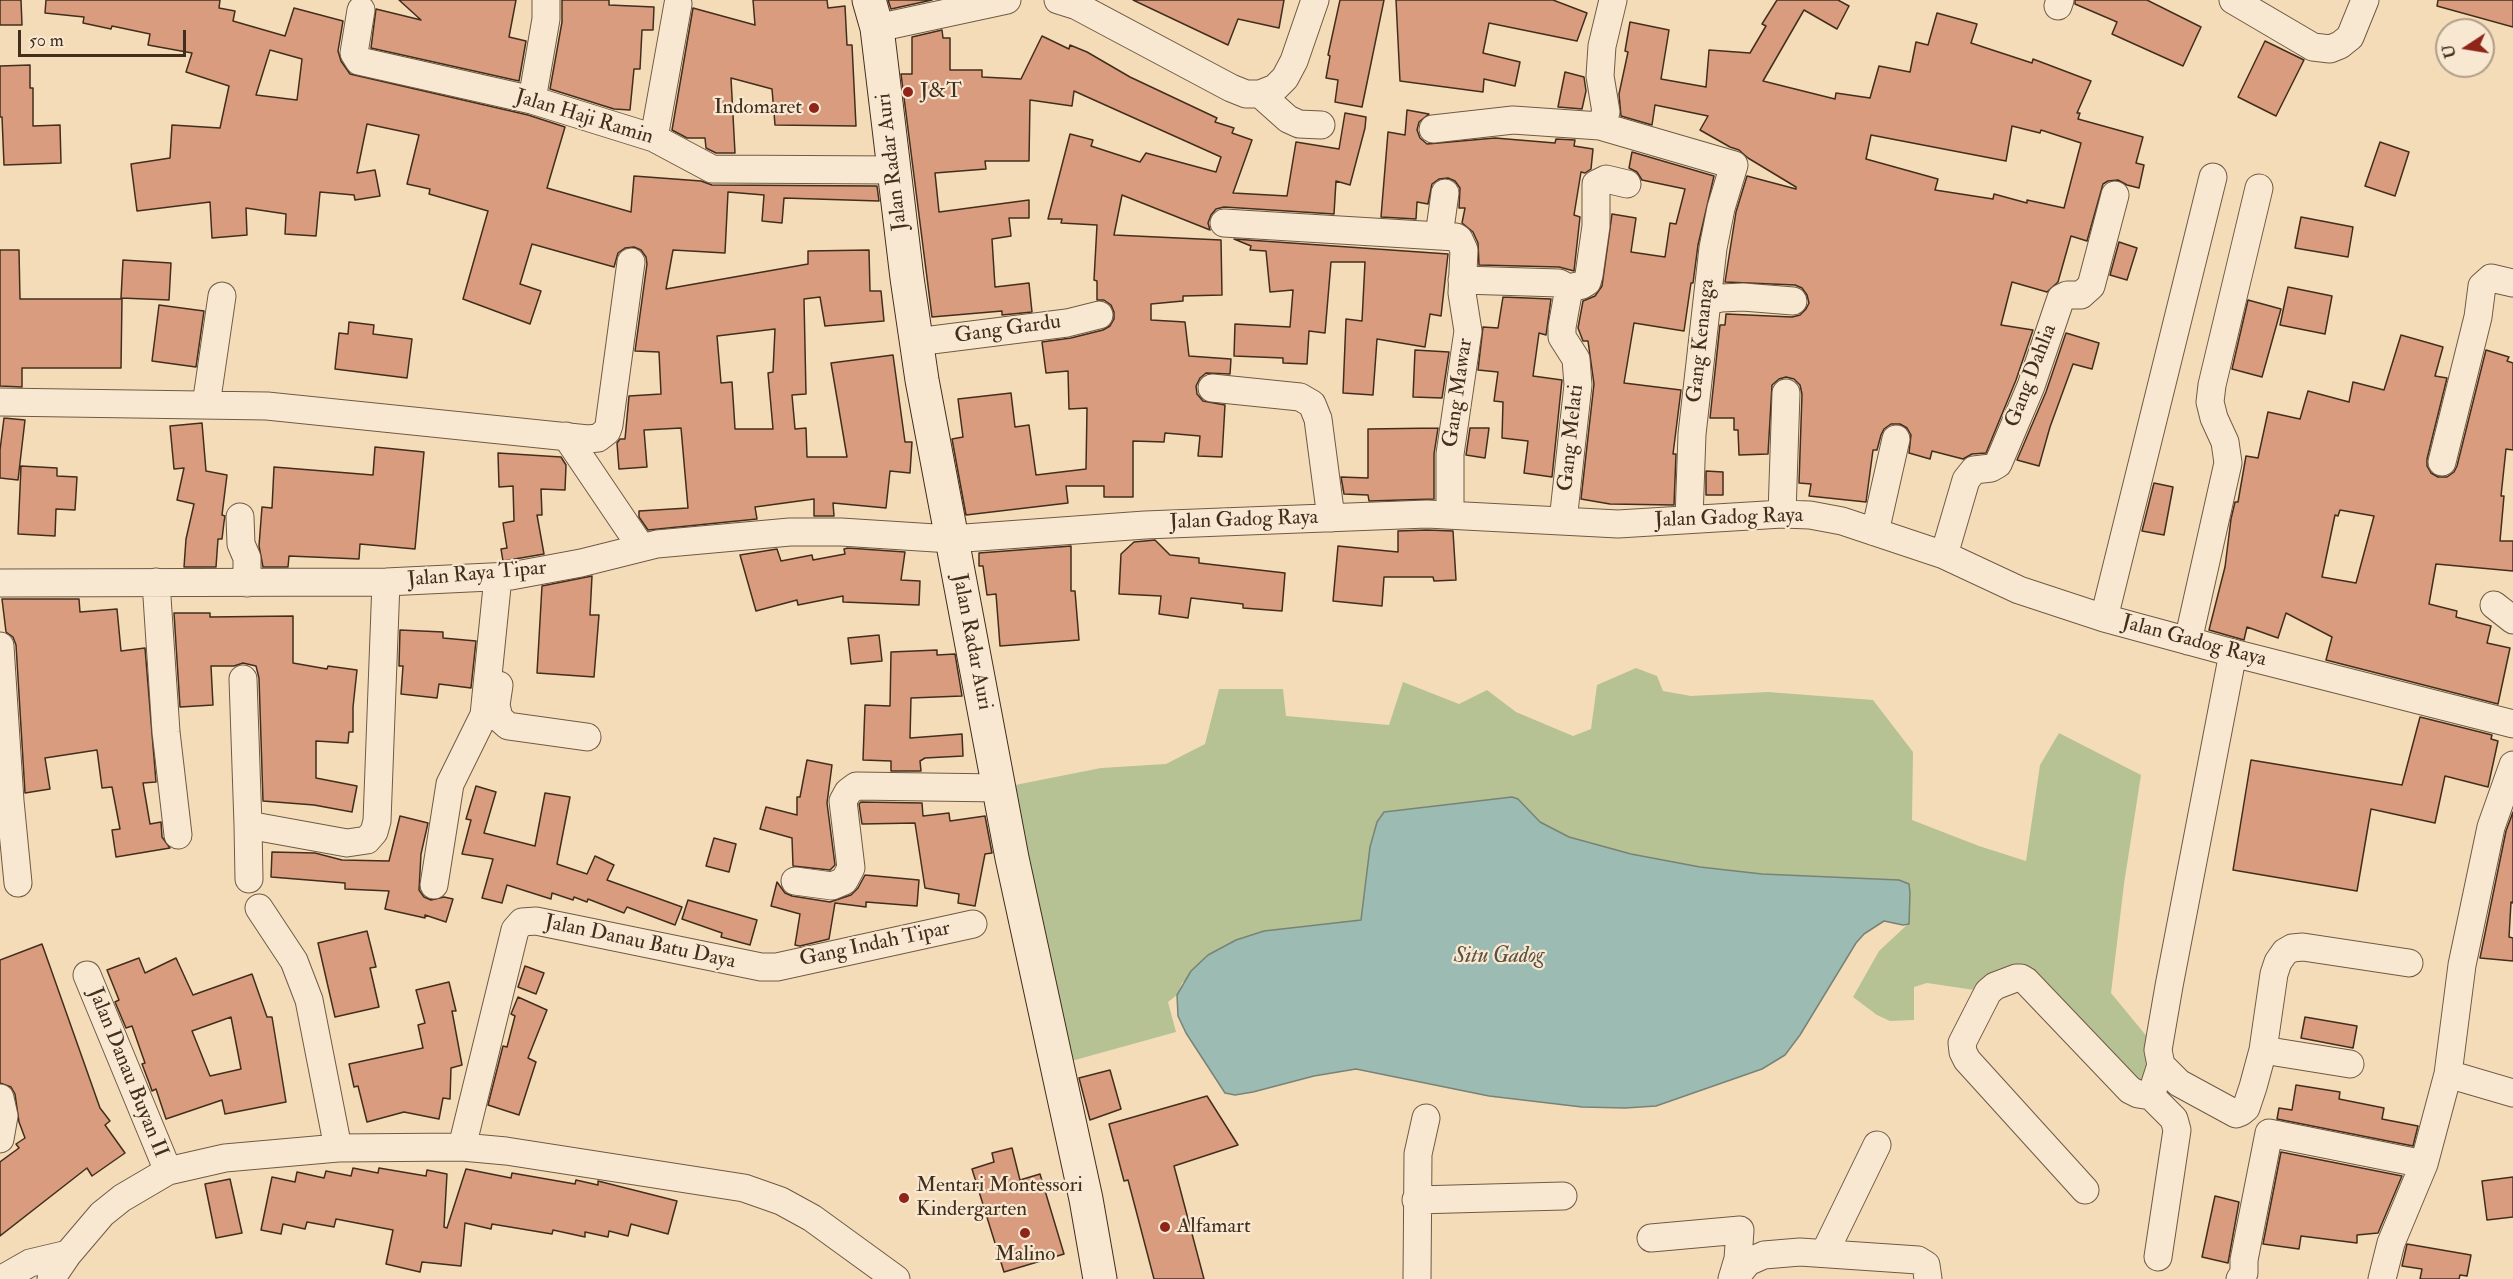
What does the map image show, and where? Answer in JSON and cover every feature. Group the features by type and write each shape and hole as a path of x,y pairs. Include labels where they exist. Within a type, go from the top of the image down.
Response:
{"main road":[{"name":"Jalan Radar Auri","path":"873,14 916,342 951,538 1012,858 1086,1199 1100,1279"}],"street":[{"path":"532,100 546,19 546,0"},
{"path":"873,14 1007,0"},
{"path":"1058,0 1077,6 1246,94 1260,94 1275,88 1285,78 1294,61 1315,0"},
{"path":"1433,129 1513,120 1600,126 1606,112 1600,76 1602,46 1612,0"},
{"path":"2233,0 2313,47 2330,49 2350,37 2366,0"},
{"path":"654,138 678,4"},
{"name":"Jalan Haji Ramin","path":"362,10 354,53 360,61 532,100 654,138 712,169 895,170"},
{"path":"1260,94 1288,119 1299,124 1321,125"},
{"name":"Gang Kenanga","path":"1600,126 1734,165 1714,239 1692,434 1689,519"},
{"path":"2104,618 2213,177"},
{"path":"1462,280 1559,283 1569,288 1582,285 1587,282 1589,275 1596,226 1596,184 1606,179 1627,184"},
{"path":"2188,641 2228,463 2225,442 2214,418 2210,402 2212,385 2259,188"},
{"name":"Gang Mawar","path":"1445,193 1449,237 1464,250 1462,280 1468,331 1450,454 1450,513"},
{"name":"Gang Dahlia","path":"1944,555 1969,474 1974,470 1991,468 1998,464 2031,386 2061,298 2067,295 2081,295 2091,286 2115,195"},
{"path":"1224,223 1449,237"},
{"path":"0,402 267,406 592,439 603,436 607,431 631,262"},
{"path":"2442,462 2478,317 2482,286 2491,278 2512,276"},
{"name":"Gang Melati","path":"1563,521 1578,385 1576,359 1562,337 1569,288"},
{"path":"206,405 222,296"},
{"path":"1707,301 1743,297 1793,300"},
{"name":"Gang Gardu","path":"916,342 1067,322 1099,315"},
{"path":"1212,388 1300,397 1312,404 1318,419 1331,518"},
{"path":"1782,514 1786,393"},
{"path":"566,436 641,547"},
{"path":"1875,532 1896,439"},
{"name":"Jalan Gadog Raya","path":"951,538 1145,525 1450,513 1618,524 1782,514 1810,515 1842,521 1944,555 2019,590 2104,618 2513,724"},
{"path":"240,517 241,544 247,558 248,583"},
{"name":"Jalan Raya Tipar","path":"0,583 386,582 505,577 581,563 641,547 731,536 790,532 841,532 951,538"},
{"path":"505,577 496,705 500,718 507,726 587,737"},
{"path":"434,885 450,784 484,715 505,577"},
{"path":"156,582 166,732 178,836"},
{"path":"248,825 347,843 367,840 374,832 377,821 386,582"},
{"path":"0,646 18,883"},
{"path":"2151,1096 2161,1065 2158,1050 2169,986 2233,653"},
{"path":"243,679 249,879"},
{"path":"2382,1279 2391,1243 2424,1164 2448,1074 2462,965 2502,829 2513,765"},
{"path":"795,881 831,886 844,881 851,868 843,801 848,792 856,786 1000,788"},
{"path":"259,908 294,962 309,1000 338,1148"},
{"name":"Jalan Danau Batu Daya","path":"462,1147 515,930 522,922 536,921 752,967 777,967"},
{"name":"Gang Indah Tipar","path":"777,967 972,924"},
{"path":"2161,1065 2179,1083 2236,1114 2246,1108 2263,1050 2274,974 2285,952 2292,948 2303,947 2409,963"},
{"name":"Jalan Danau Buyan II","path":"87,975 168,1171"},
{"path":"2085,1190 1967,1060 1963,1052 1962,1043 1988,992 1995,986 2021,978 2130,1090 2151,1096 2174,1119 2177,1130 2158,1257"},
{"path":"2263,1050 2350,1064"},
{"path":"2448,1074 2513,1093"},
{"path":"0,1098 4,1116 0,1139"},
{"path":"1417,1279 1418,1154 1426,1118"},
{"path":"2240,1279 2244,1273 2244,1260 2269,1133 2424,1164"},
{"path":"1825,1252 1877,1144"},
{"path":"51,1279 68,1254 102,1214 123,1198 168,1171 225,1158 338,1148 462,1147 506,1151 744,1188 781,1201 812,1218 896,1279"},
{"path":"1416,1200 1563,1196"},
{"path":"1651,1238 1740,1230 1738,1259 1733,1279"},
{"path":"1733,1279 1748,1262 1764,1256 1825,1252 1918,1260 1926,1265 1928,1279"},
{"path":"2,1279 30,1263 68,1254"}],"green space":[{"path":"1636,668 1657,676 1663,691 1691,696 1768,692 1873,700 1913,752 1912,820 2026,861 2040,765 2059,733 2141,775 2124,884 2111,993 2158,1050 2151,1096 2026,981 1988,992 1927,983 1914,987 1914,1020 1890,1021 1877,1015 1853,997 1879,951 1909,923 1909,884 1899,880 1762,874 1700,867 1631,854 1569,837 1540,822 1518,799 1512,797 1384,812 1377,822 1370,847 1362,920 1264,931 1236,940 1182,983 1177,995 1168,1002 1176,1032 1057,1065 1000,788 1101,768 1166,764 1205,744 1219,689 1283,689 1286,716 1389,725 1403,682 1459,704 1487,690 1516,712 1573,736 1591,729 1597,685"}],"water":[{"name":"Situ Gadog","path":"1512,797 1518,799 1540,822 1569,837 1631,854 1700,867 1762,874 1899,880 1909,884 1909,924 1884,921 1864,934 1785,1055 1762,1069 1656,1106 1582,1107 1489,1096 1356,1069 1314,1076 1253,1092 1235,1095 1225,1093 1186,1033 1178,1016 1177,995 1191,971 1208,955 1236,940 1264,931 1361,920 1370,847 1377,822 1384,812"}],"building":[{"path":"0,0 21,0 22,25 0,25"},
{"path":"46,0 220,0 219,8 235,11 233,21 285,36 294,8 343,21 338,51 341,61 350,74 528,115 565,127 547,188 631,212 634,176 701,181 712,185 877,186 879,201 784,198 782,223 762,221 764,195 728,192 725,253 673,250 666,289 808,264 808,251 869,250 870,291 881,291 884,321 825,326 820,297 804,299 806,394 792,395 795,429 806,428 807,457 847,457 831,363 893,355 905,442 912,442 910,473 890,471 886,508 833,503 834,516 814,516 814,499 755,507 757,519 648,530 639,517 639,511 688,508 681,428 644,430 647,467 619,469 617,443 620,439 625,439 629,396 661,394 659,352 635,351 647,264 646,257 641,250 634,247 625,248 618,253 614,267 532,244 520,284 541,291 530,324 463,299 488,211 429,194 430,189 407,184 419,135 367,124 357,173 375,170 380,196 355,200 354,195 320,192 316,236 285,234 286,214 246,208 247,235 212,238 210,202 137,211 131,164 170,158 172,125 220,128 229,86 186,72 192,53 148,45 150,34 83,23 84,17 45,13","holes":["270,50 302,59 297,100 256,95","775,329 773,372 768,373 773,429 735,429 732,382 721,383 717,336"]},
{"path":"399,0 516,0 509,37 526,41 519,81 371,48 376,9 421,20"},
{"path":"562,0 609,0 609,5 654,7 653,30 642,30 640,69 634,69 630,110 614,109 550,89 562,22"},
{"path":"753,0 827,0 828,8 845,6 847,45 852,45 856,126 775,125 772,89 731,78 735,153 716,153 706,148 705,138 687,138 672,130 693,8 755,25"},
{"path":"888,0 932,0 891,9"},
{"path":"1133,0 1284,0 1279,28 1238,19 1228,45"},
{"path":"1340,0 1384,0 1362,107 1335,102 1338,80 1326,78 1330,56 1328,55"},
{"path":"1396,0 1553,0 1587,13 1577,41 1489,23 1483,53 1520,62 1515,86 1484,79 1483,92 1400,81"},
{"path":"1777,0 1838,0 1849,6 1837,29 1804,10 1763,81 1835,99 1836,93 1870,98 1879,66 1910,72 1916,42 1928,45 1937,13 1977,24 1971,43 2032,63 2033,59 2091,81 2077,113 2080,113 2078,119 2143,137 2136,163 2144,165 2139,188 2118,180 2103,184 2087,241 2071,236 2058,282 2047,292 2012,282 2001,325 2033,330 2016,380 1986,453 1972,454 1963,459 1932,451 1930,459 1909,453 1911,435 1907,428 1900,424 1891,424 1884,429 1877,450 1873,450 1866,502 1809,496 1811,484 1799,483 1802,394 1800,385 1794,379 1786,377 1772,385 1768,454 1739,455 1738,430 1734,430 1734,418 1710,418 1720,325 1725,325 1726,314 1792,317 1800,315 1809,303 1802,288 1795,285 1725,282 1736,212 1747,176 1796,189 1796,187 1748,158 1739,150 1700,130 1708,116 1655,105 1652,125 1621,116 1619,94 1628,52 1625,51 1630,22 1669,30 1661,79 1706,87 1709,50 1750,53 1766,26 1762,24","holes":["2012,126 2040,133 2041,130 2081,143 2064,208 2027,200 2027,203 1994,194 1993,199 1935,190 1938,179 1866,159 1871,135 2006,161"]},
{"path":"2075,0 2147,0 2201,27 2183,66 2112,34 2117,22 2075,4"},
{"path":"2438,0 2513,0 2513,27 2495,22 2495,18 2480,18 2437,6"},
{"path":"942,30 943,38 950,38 950,70 982,70 982,77 1021,79 1042,36 1069,49 1070,45 1087,52 1130,77 1217,118 1215,122 1234,128 1232,133 1252,140 1233,193 1287,196 1296,142 1339,149 1345,113 1366,117 1350,185 1336,181 1334,214 1224,207 1216,209 1211,215 1208,223 1210,230 1122,195 1114,235 1221,240 1222,295 1183,296 1183,301 1151,304 1151,320 1185,322 1189,356 1231,359 1230,374 1206,373 1196,386 1197,394 1203,401 1225,405 1222,457 1198,456 1200,436 1165,433 1164,442 1133,441 1133,497 1104,497 1104,486 1066,486 1068,503 966,515 952,439 963,437 958,399 1011,393 1015,427 1029,425 1036,475 1086,469 1087,408 1069,409 1068,371 1046,373 1042,342 1103,330 1110,326 1114,319 1111,305 1104,300 1097,300 1097,281 1094,280 1097,225 1061,223 1062,219 1048,219 1070,134 1093,140 1091,146 1140,162 1146,153 1216,172 1221,157 1074,91 1072,106 1030,100 1029,161 985,161 986,169 935,173 939,212 1029,200 1029,218 1009,218 1011,236 992,239 995,287 1029,283 1032,312 1002,315 1002,311 932,317 901,74 912,74 912,37"},
{"path":"2265,41 2304,60 2276,116 2238,97"},
{"path":"30,65 30,88 33,88 33,126 60,125 61,163 4,165 2,117 0,117 0,66"},
{"path":"1565,72 1584,77 1586,91 1582,109 1558,107"},
{"path":"1407,110 1429,114 1419,122 1417,130 1420,138 1427,144 1495,138 1555,143 1556,139 1575,140 1574,146 1593,149 1591,169 1585,173 1581,172 1574,215 1580,217 1574,271 1559,267 1479,265 1478,243 1473,232 1462,223 1465,208 1459,208 1460,188 1455,181 1448,178 1439,179 1432,184 1428,204 1417,202 1416,219 1381,217 1388,132 1405,135"},
{"path":"2380,142 2409,152 2395,196 2365,186"},
{"path":"1632,152 1714,176 1698,245 1684,331 1634,323 1624,383 1681,390 1673,454 1676,454 1674,505 1610,504 1581,499 1594,384 1588,341 1583,341 1578,328 1583,301 1595,296 1602,286 1612,214 1636,218 1631,252 1665,257 1670,223 1676,224 1685,189 1642,180 1637,172 1629,168"},
{"path":"2301,217 2353,227 2348,257 2295,248"},
{"path":"1234,239 1448,254 1441,316 1430,314 1425,347 1377,339 1373,395 1343,393 1346,319 1362,321 1365,262 1331,262 1325,333 1309,331 1307,364 1283,363 1283,358 1234,356 1235,324 1290,327 1293,290 1270,292 1266,251 1250,250 1251,246"},
{"path":"2119,242 2137,248 2127,280 2110,275"},
{"path":"0,250 19,250 20,299 122,299 121,368 22,368 22,387 0,386"},
{"path":"123,260 171,263 169,300 121,298"},
{"path":"2288,287 2332,296 2325,334 2280,325"},
{"path":"1503,297 1551,299 1546,335 1539,333 1533,376 1562,380 1552,477 1524,473 1528,441 1502,438 1503,402 1494,401 1498,372 1478,370 1483,327 1498,328"},
{"path":"2248,300 2281,309 2262,377 2232,369"},
{"path":"159,305 204,311 196,367 152,361"},
{"path":"349,322 374,325 373,334 412,339 407,378 335,369 339,333 348,334"},
{"path":"2066,333 2099,343 2092,369 2073,364 2050,427 2039,466 2017,460 2046,392"},
{"path":"2401,335 2443,347 2435,376 2447,378 2427,466 2431,473 2438,477 2447,477 2454,472 2457,466 2486,350 2509,357 2507,361 2513,363 2513,450 2506,449 2501,496 2504,496 2500,541 2513,541 2513,571 2436,564 2429,604 2457,611 2456,617 2491,626 2487,643 2510,648 2498,704 2326,660 2332,637 2286,613 2278,638 2247,627 2244,640 2209,630 2225,567 2231,519 2235,502 2238,502 2246,456 2258,458 2268,412 2300,419 2308,391 2349,402 2353,382 2384,390","holes":["2340,510 2374,516 2356,583 2322,577 2335,515 2338,516"]},
{"path":"1415,350 1449,352 1442,398 1413,397"},
{"path":"4,418 25,420 18,480 0,478 0,450"},
{"path":"202,423 206,471 227,475 222,515 225,516 222,539 218,539 216,567 184,567 186,539 194,504 177,500 184,468 174,469 170,426"},
{"path":"1438,428 1434,454 1434,499 1369,501 1368,495 1344,494 1341,477 1368,478 1368,429"},
{"path":"1470,428 1489,428 1485,458 1466,455"},
{"path":"375,447 424,452 415,549 360,544 359,559 289,556 288,567 263,567 259,546 262,507 272,508 274,467 373,475"},
{"path":"498,453 561,457 566,465 565,490 541,489 542,515 537,515 544,554 503,561 501,549 507,548 503,523 514,521 513,486 499,487"},
{"path":"21,466 57,468 57,476 77,477 75,510 56,509 55,536 18,534"},
{"path":"1706,471 1723,472 1723,495 1706,495"},
{"path":"2154,483 2173,487 2164,535 2142,531"},
{"path":"1398,531 1453,531 1456,580 1434,581 1433,577 1384,577 1382,606 1333,601 1338,546 1398,552"},
{"path":"1155,540 1170,555 1199,558 1199,563 1285,573 1282,611 1243,608 1243,604 1191,598 1188,618 1159,614 1161,596 1119,594 1121,554 1134,542"},
{"path":"1071,546 1071,591 1075,591 1079,640 1000,646 996,594 987,595 983,566 979,566 979,553"},
{"path":"777,549 781,561 812,555 813,560 845,554 844,549 905,552 901,580 920,581 919,605 843,602 843,596 798,605 797,600 756,611 740,555"},
{"path":"592,576 590,615 599,615 594,677 537,673 542,586"},
{"path":"2,599 79,599 80,612 117,609 121,651 145,648 156,782 143,783 150,824 161,822 162,837 170,848 116,857 112,830 120,829 112,787 102,788 97,750 45,758 50,789 25,793 16,645 13,637 6,632"},
{"path":"174,613 210,613 210,617 293,616 293,663 327,669 328,666 357,670 353,732 349,732 348,743 316,741 316,778 357,786 352,812 314,805 263,801 259,678 256,666 243,663 234,666 211,666 213,705 180,707"},
{"path":"400,630 443,632 443,638 476,641 471,688 439,684 437,698 401,694 403,666 399,666"},
{"path":"879,635 882,661 851,664 848,638"},
{"path":"937,650 937,655 955,654 962,696 911,698 910,738 962,734 963,756 925,758 920,761 921,771 891,771 891,761 863,760 865,705 890,706 891,652"},
{"path":"2420,717 2492,735 2491,739 2498,741 2488,787 2445,776 2435,823 2371,809 2357,891 2233,870 2251,760 2402,785"},
{"path":"807,760 832,765 827,803 835,865 830,870 793,866 792,838 760,829 766,807 797,815 797,797 800,797"},
{"path":"476,786 496,792 484,833 535,846 545,793 570,797 557,864 587,874 595,856 614,865 607,880 682,907 675,925 627,907 624,913 588,899 587,902 574,897 573,900 552,893 551,899 507,885 502,903 482,898 493,859 462,854 471,820 466,819"},
{"path":"861,802 922,803 923,816 949,813 950,821 985,816 992,853 985,854 975,906 958,903 959,894 925,888 915,823 862,824 859,804"},
{"path":"2513,812 2513,903 2511,902 2509,937 2513,938 2513,961 2480,958 2506,831"},
{"path":"400,816 428,823 421,854 419,890 424,897 431,900 444,897 453,899 446,922 425,915 425,918 385,909 389,891 345,889 345,883 271,877 272,852 315,853 342,860 389,861"},
{"path":"714,838 736,844 729,872 706,866"},
{"path":"865,875 919,880 917,906 866,902 866,907 835,903 829,939 800,946 795,945 800,914 771,906 777,882 785,893 792,896 830,902 851,895"},
{"path":"688,900 757,920 750,945 721,937 722,933 682,919"},
{"path":"367,931 376,967 370,968 379,1007 335,1017 318,943"},
{"path":"42,944 100,1108 110,1121 105,1125 125,1153 92,1176 87,1168 0,1236 0,1162 19,1148 16,1144 25,1138 19,1122 15,1094 11,1087 0,1083 0,960"},
{"path":"139,958 145,973 176,958 193,995 252,974 267,1017 272,1017 286,1102 225,1114 222,1100 166,1119 156,1089 152,1091 142,1064 145,1063 132,1026 126,1028 115,1002 119,1000 107,970","holes":["231,1017 241,1069 210,1076 192,1031"]},
{"path":"525,966 544,973 536,994 518,987"},
{"path":"449,982 456,1011 452,1011 462,1065 451,1068 450,1099 443,1098 439,1119 404,1112 367,1122 358,1086 354,1087 349,1064 423,1048 418,1025 425,1023 416,990"},
{"path":"518,997 547,1010 528,1058 536,1062 519,1115 488,1105 503,1046 507,1047 515,1016 511,1014"},
{"path":"2305,1017 2357,1026 2353,1048 2301,1038"},
{"path":"1110,1070 1121,1109 1090,1120 1079,1078"},
{"path":"2296,1085 2340,1092 2339,1099 2384,1108 2382,1119 2418,1126 2413,1146 2277,1119 2279,1108 2292,1110"},
{"path":"1207,1096 1238,1145 1174,1166 1204,1279 1154,1279 1128,1180 1124,1181 1109,1124"},
{"name":"Malino","path":"1012,1148 1020,1180 1040,1174 1064,1254 1004,1272 972,1169 994,1162 992,1153"},
{"path":"2281,1152 2402,1176 2378,1233 2357,1235 2357,1243 2301,1236 2299,1249 2263,1244"},
{"path":"353,1168 378,1173 379,1168 426,1176 427,1170 447,1174 444,1227 447,1228 466,1169 511,1178 512,1173 575,1184 576,1180 598,1185 598,1181 677,1201 668,1234 631,1224 628,1236 609,1231 608,1237 585,1232 585,1237 553,1230 552,1234 492,1224 491,1229 465,1223 461,1266 422,1262 420,1272 386,1264 393,1230 336,1219 334,1227 307,1222 305,1229 283,1224 281,1234 261,1230 272,1177 295,1182 297,1172 324,1178 326,1171 351,1176"},
{"path":"2513,1177 2513,1217 2487,1220 2482,1181"},
{"path":"230,1179 242,1233 216,1238 205,1184"},
{"path":"2215,1196 2239,1202 2228,1263 2202,1257"},
{"path":"2407,1244 2471,1255 2467,1276 2460,1275 2459,1279 2420,1279 2422,1269 2402,1266"}],"place":[{"name":"J&T","path":"908,92"},
{"name":"Indomaret","path":"814,108"},
{"name":"Mentari Montessori Kindergarten","path":"904,1198"},
{"name":"Alfamart","path":"1165,1227"},
{"name":"Malino","path":"1025,1233"}]}
